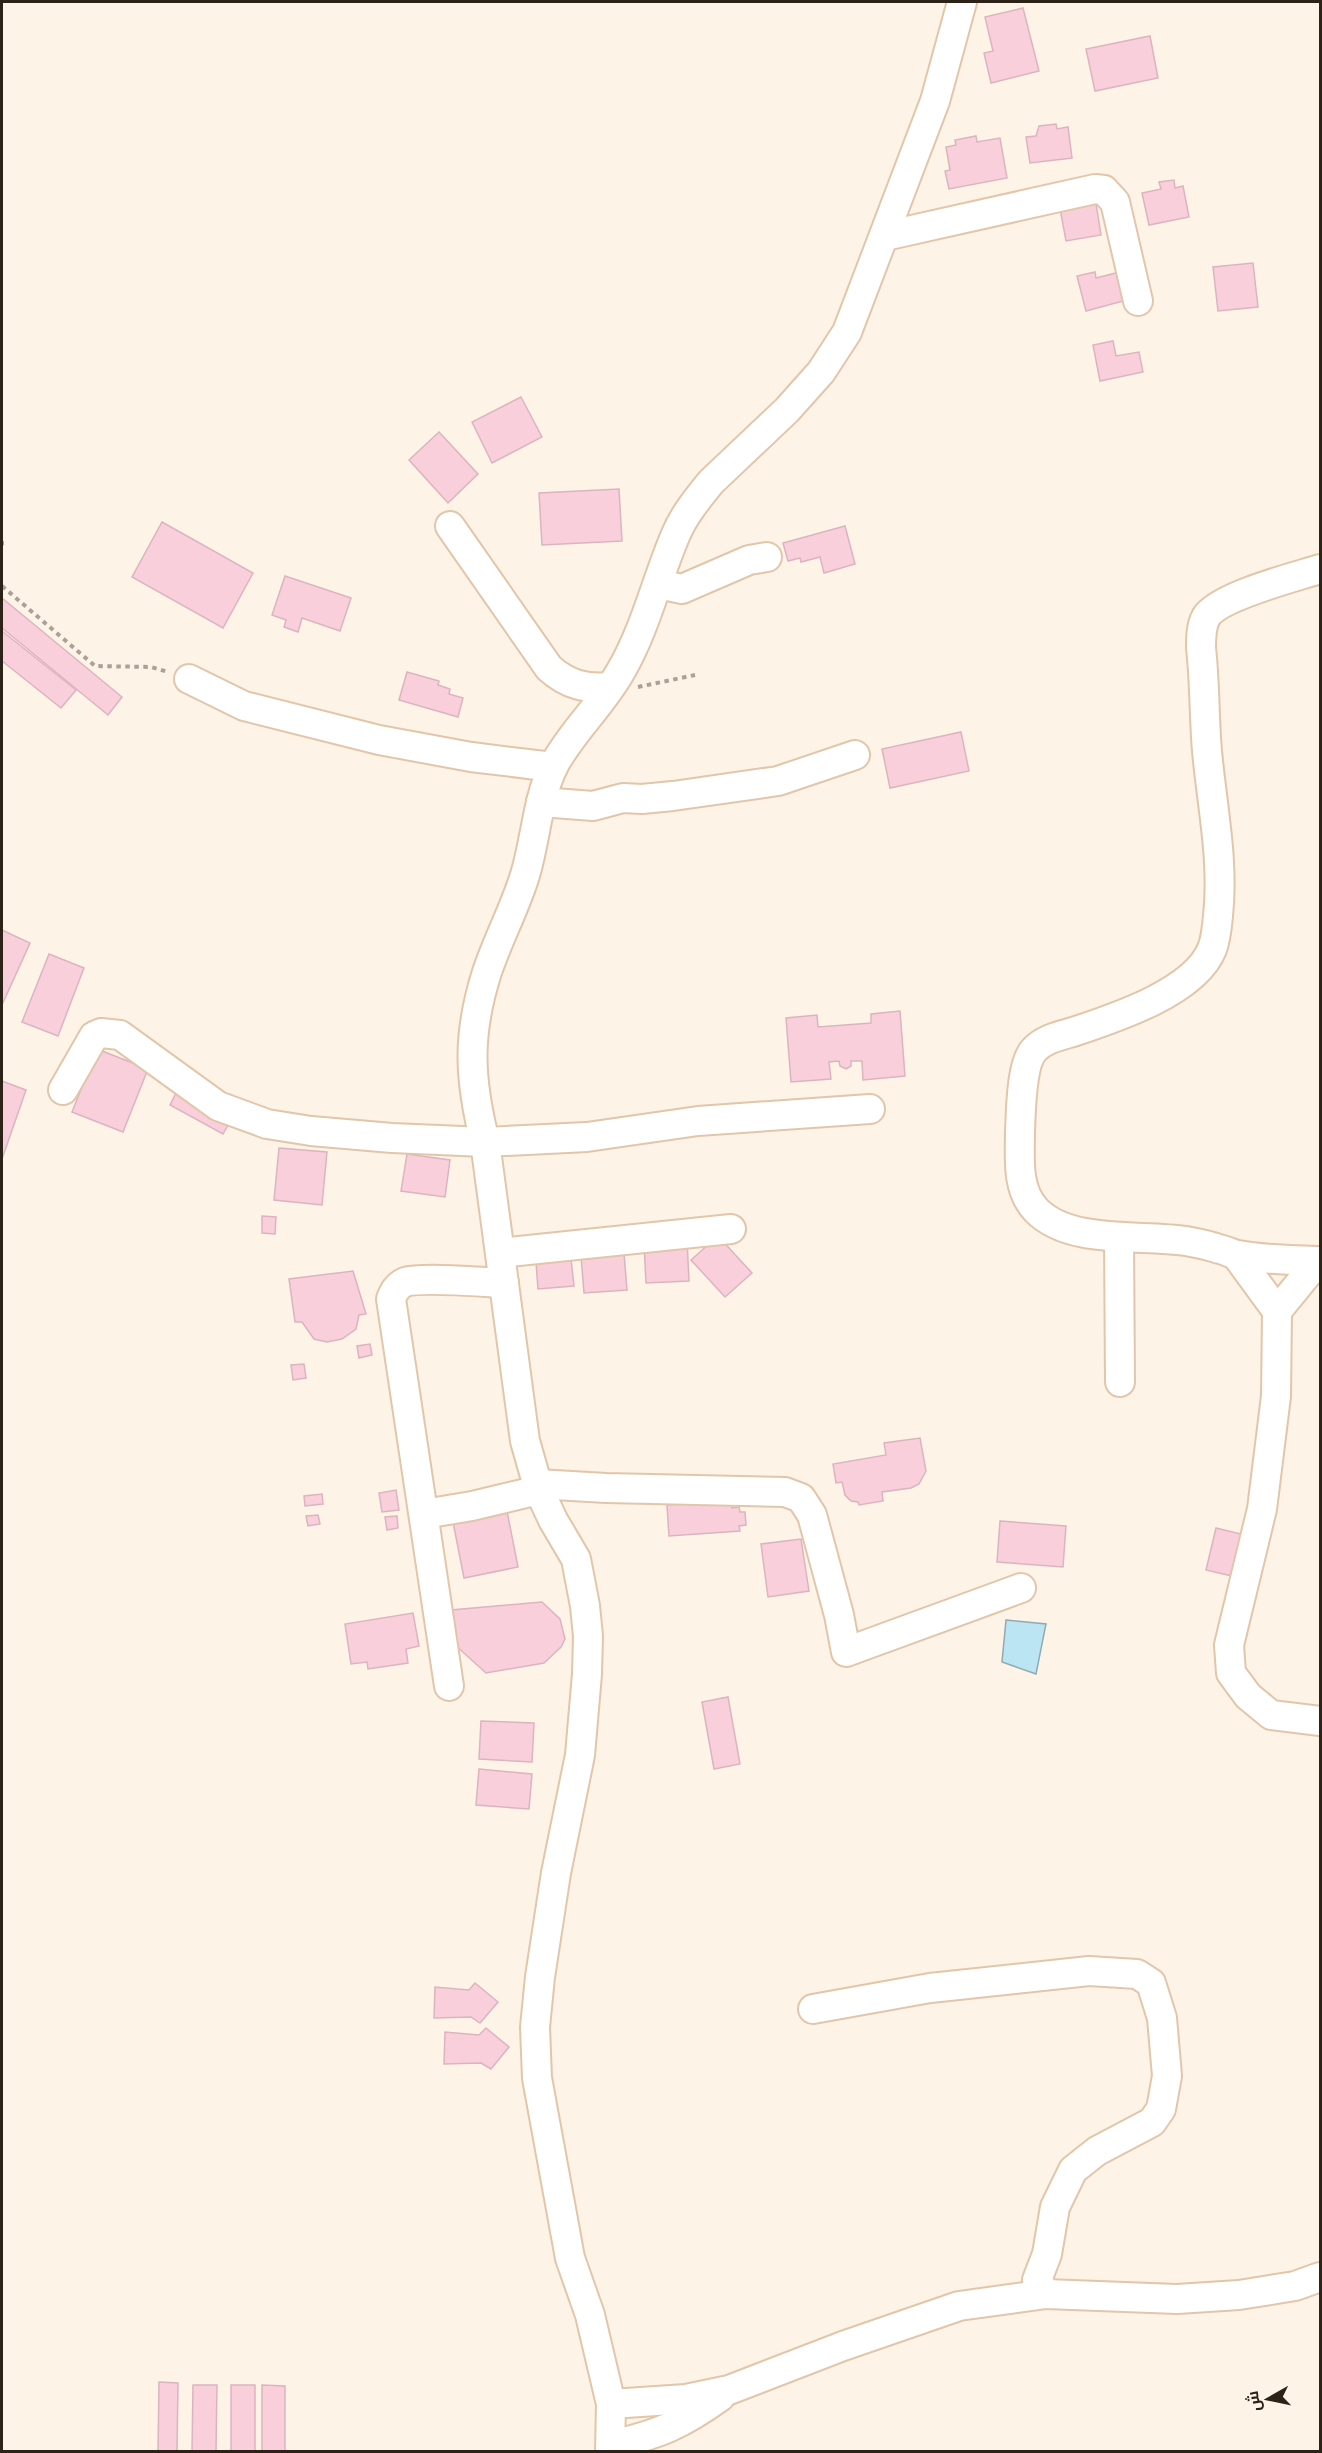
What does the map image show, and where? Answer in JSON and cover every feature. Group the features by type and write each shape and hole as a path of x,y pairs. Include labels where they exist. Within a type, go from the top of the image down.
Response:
{"street":[{"path":"729,2390 689,2419 651,2436 611,2448 611,2404 590,2315 570,2258 537,2078 536,2027 540,1977 556,1873 580,1755 585,1714 588,1636 581,1579 576,1559 553,1520 538,1487 525,1441 515,1380 485,1142 475,1101 471,1045 488,971 525,874 541,802 553,767 564,748 622,669 658,584 676,534 701,495 711,482 787,410 821,372 847,332 935,101 962,2"},
{"path":"885,236 1095,189 1104,190 1114,202 1138,301"},
{"path":"450,526 549,668 563,680 576,685 593,688 610,687"},
{"path":"658,584 682,589 749,560 767,556"},
{"path":"1319,1261 1236,1255 1187,1241 1119,1237 1070,1229 1053,1222 1037,1211 1027,1198 1021,1175 1020,1118 1022,1083 1032,1052 1043,1042 1106,1020 1171,993 1202,969 1212,949 1220,892 1216,826 1207,749 1201,648 1201,632 1205,618 1212,610 1225,602 1254,590 1320,569"},
{"path":"189,679 244,706 379,740 471,757 553,767"},
{"path":"541,802 593,806 622,798 673,796 778,781 855,755"},
{"path":"63,1090 94,1036 101,1033 112,1033 135,1044 179,1080 218,1106 267,1124 311,1131 485,1142 587,1137 698,1120 870,1110"},
{"path":"500,1253 731,1229"},
{"path":"1119,1237 1120,1382"},
{"path":"1236,1255 1277,1311 1276,1396 1262,1509 1229,1645 1231,1673 1248,1696 1272,1715 1320,1721"},
{"path":"1277,1311 1319,1261"},
{"path":"449,1686 391,1299 394,1290 404,1283 414,1281 504,1283"},
{"path":"424,1514 472,1506 538,1487 785,1492 801,1498 812,1515 824,1554 846,1652 1021,1588"},
{"path":"813,2008 930,1988 1089,1971 1137,1974 1151,1983 1157,1997 1163,2028 1167,2076 1161,2109 1152,2122 1097,2151 1073,2170 1055,2207 1047,2254 1037,2280 1046,2294"},
{"path":"1047,2254 1060,2282 1077,2295"},
{"path":"611,2404 686,2398 729,2390 843,2346 959,2306 1046,2294 1177,2299 1229,2295 1295,2286 1320,2277"}],"path":[{"path":"2,541 2,548"},
{"path":"2,586 95,666 151,667 189,679"},
{"path":"610,687 637,687 695,675"}],"water":[{"path":"1006,1620 1046,1624 1036,1674 1002,1662"}],"building":[{"path":"1023,8 1039,71 991,83 984,53 993,51 985,17"},
{"path":"1150,36 1158,78 1095,91 1086,49"},
{"path":"1056,124 1057,129 1068,127 1072,158 1030,163 1026,137 1036,136 1039,126"},
{"path":"976,136 977,142 1000,138 1007,178 949,189 945,171 950,170 946,147 956,145 955,140"},
{"path":"1174,180 1175,188 1183,186 1189,217 1149,225 1142,193 1161,189 1159,182"},
{"path":"1095,197 1101,235 1066,241 1059,203"},
{"path":"1253,263 1258,307 1218,311 1213,267"},
{"path":"1095,272 1096,278 1116,273 1123,301 1086,311 1077,276"},
{"path":"1113,341 1116,356 1139,352 1143,372 1100,381 1093,345"},
{"path":"521,397 542,437 492,463 472,422"},
{"path":"439,432 478,474 448,503 409,460"},
{"path":"619,489 622,541 542,545 539,493"},
{"path":"162,522 253,573 223,628 132,577"},
{"path":"845,526 855,564 824,573 820,557 801,562 800,558 788,561 783,543"},
{"path":"285,576 351,598 340,631 302,618 298,632 284,627 286,620 272,615"},
{"path":"2,598 122,697 108,715 2,628"},
{"path":"2,631 76,690 61,708 2,661"},
{"path":"407,672 439,681 438,685 450,689 449,694 463,698 458,717 399,700"},
{"path":"961,732 969,771 890,788 882,749"},
{"path":"2,930 30,943 2,1005"},
{"path":"49,954 84,968 58,1036 22,1022"},
{"path":"900,1011 905,1076 863,1080 862,1061 851,1061 851,1066 846,1069 840,1066 839,1061 829,1062 831,1079 791,1082 786,1018 817,1015 818,1027 871,1023 871,1014"},
{"path":"97,1049 148,1069 123,1132 72,1112"},
{"path":"2,1081 26,1090 2,1159"},
{"path":"177,1091 231,1120 223,1134 170,1105"},
{"path":"279,1148 327,1152 322,1205 274,1200"},
{"path":"407,1154 450,1160 445,1197 401,1191"},
{"path":"262,1216 276,1217 275,1234 262,1233"},
{"path":"718,1236 752,1273 725,1297 691,1260"},
{"path":"687,1240 689,1281 646,1283 644,1242"},
{"path":"624,1253 627,1290 584,1293 581,1256"},
{"path":"571,1259 574,1286 538,1289 536,1262"},
{"path":"353,1271 366,1314 359,1315 356,1329 342,1339 327,1342 314,1339 302,1322 295,1322 289,1279"},
{"path":"370,1344 372,1355 359,1358 357,1346"},
{"path":"304,1364 306,1378 293,1380 291,1365"},
{"path":"920,1438 926,1471 919,1484 911,1488 882,1492 883,1501 859,1505 858,1502 851,1501 845,1495 842,1482 836,1483 833,1464 886,1455 884,1443"},
{"path":"396,1490 399,1510 382,1512 379,1493"},
{"path":"322,1494 323,1504 305,1506 304,1496"},
{"path":"731,1500 732,1508 739,1507 740,1512 745,1512 746,1525 739,1526 740,1531 669,1536 667,1505"},
{"path":"506,1506 518,1567 464,1578 452,1517"},
{"path":"318,1515 320,1524 308,1526 306,1516"},
{"path":"397,1516 398,1528 387,1530 385,1517"},
{"path":"1000,1521 1066,1526 1063,1567 997,1562"},
{"path":"1216,1528 1241,1534 1232,1576 1206,1570"},
{"path":"801,1539 809,1591 768,1597 761,1544"},
{"path":"542,1602 560,1619 565,1639 561,1647 544,1663 486,1673 455,1645 451,1610"},
{"path":"413,1613 419,1646 406,1649 408,1663 368,1669 367,1662 351,1664 345,1624"},
{"path":"728,1697 740,1764 714,1769 702,1702"},
{"path":"481,1721 534,1723 532,1762 479,1759"},
{"path":"479,1769 532,1774 529,1809 476,1805"},
{"path":"475,1983 498,2002 480,2023 471,2017 434,2018 435,1987 469,1990"},
{"path":"486,2028 509,2047 491,2069 481,2063 444,2064 445,2032 479,2035"},
{"path":"159,2382 178,2383 177,2452 158,2452"},
{"path":"193,2385 217,2385 216,2452 192,2452"},
{"path":"231,2385 255,2385 255,2452 231,2452"},
{"path":"262,2385 285,2386 285,2452 262,2452"}]}
